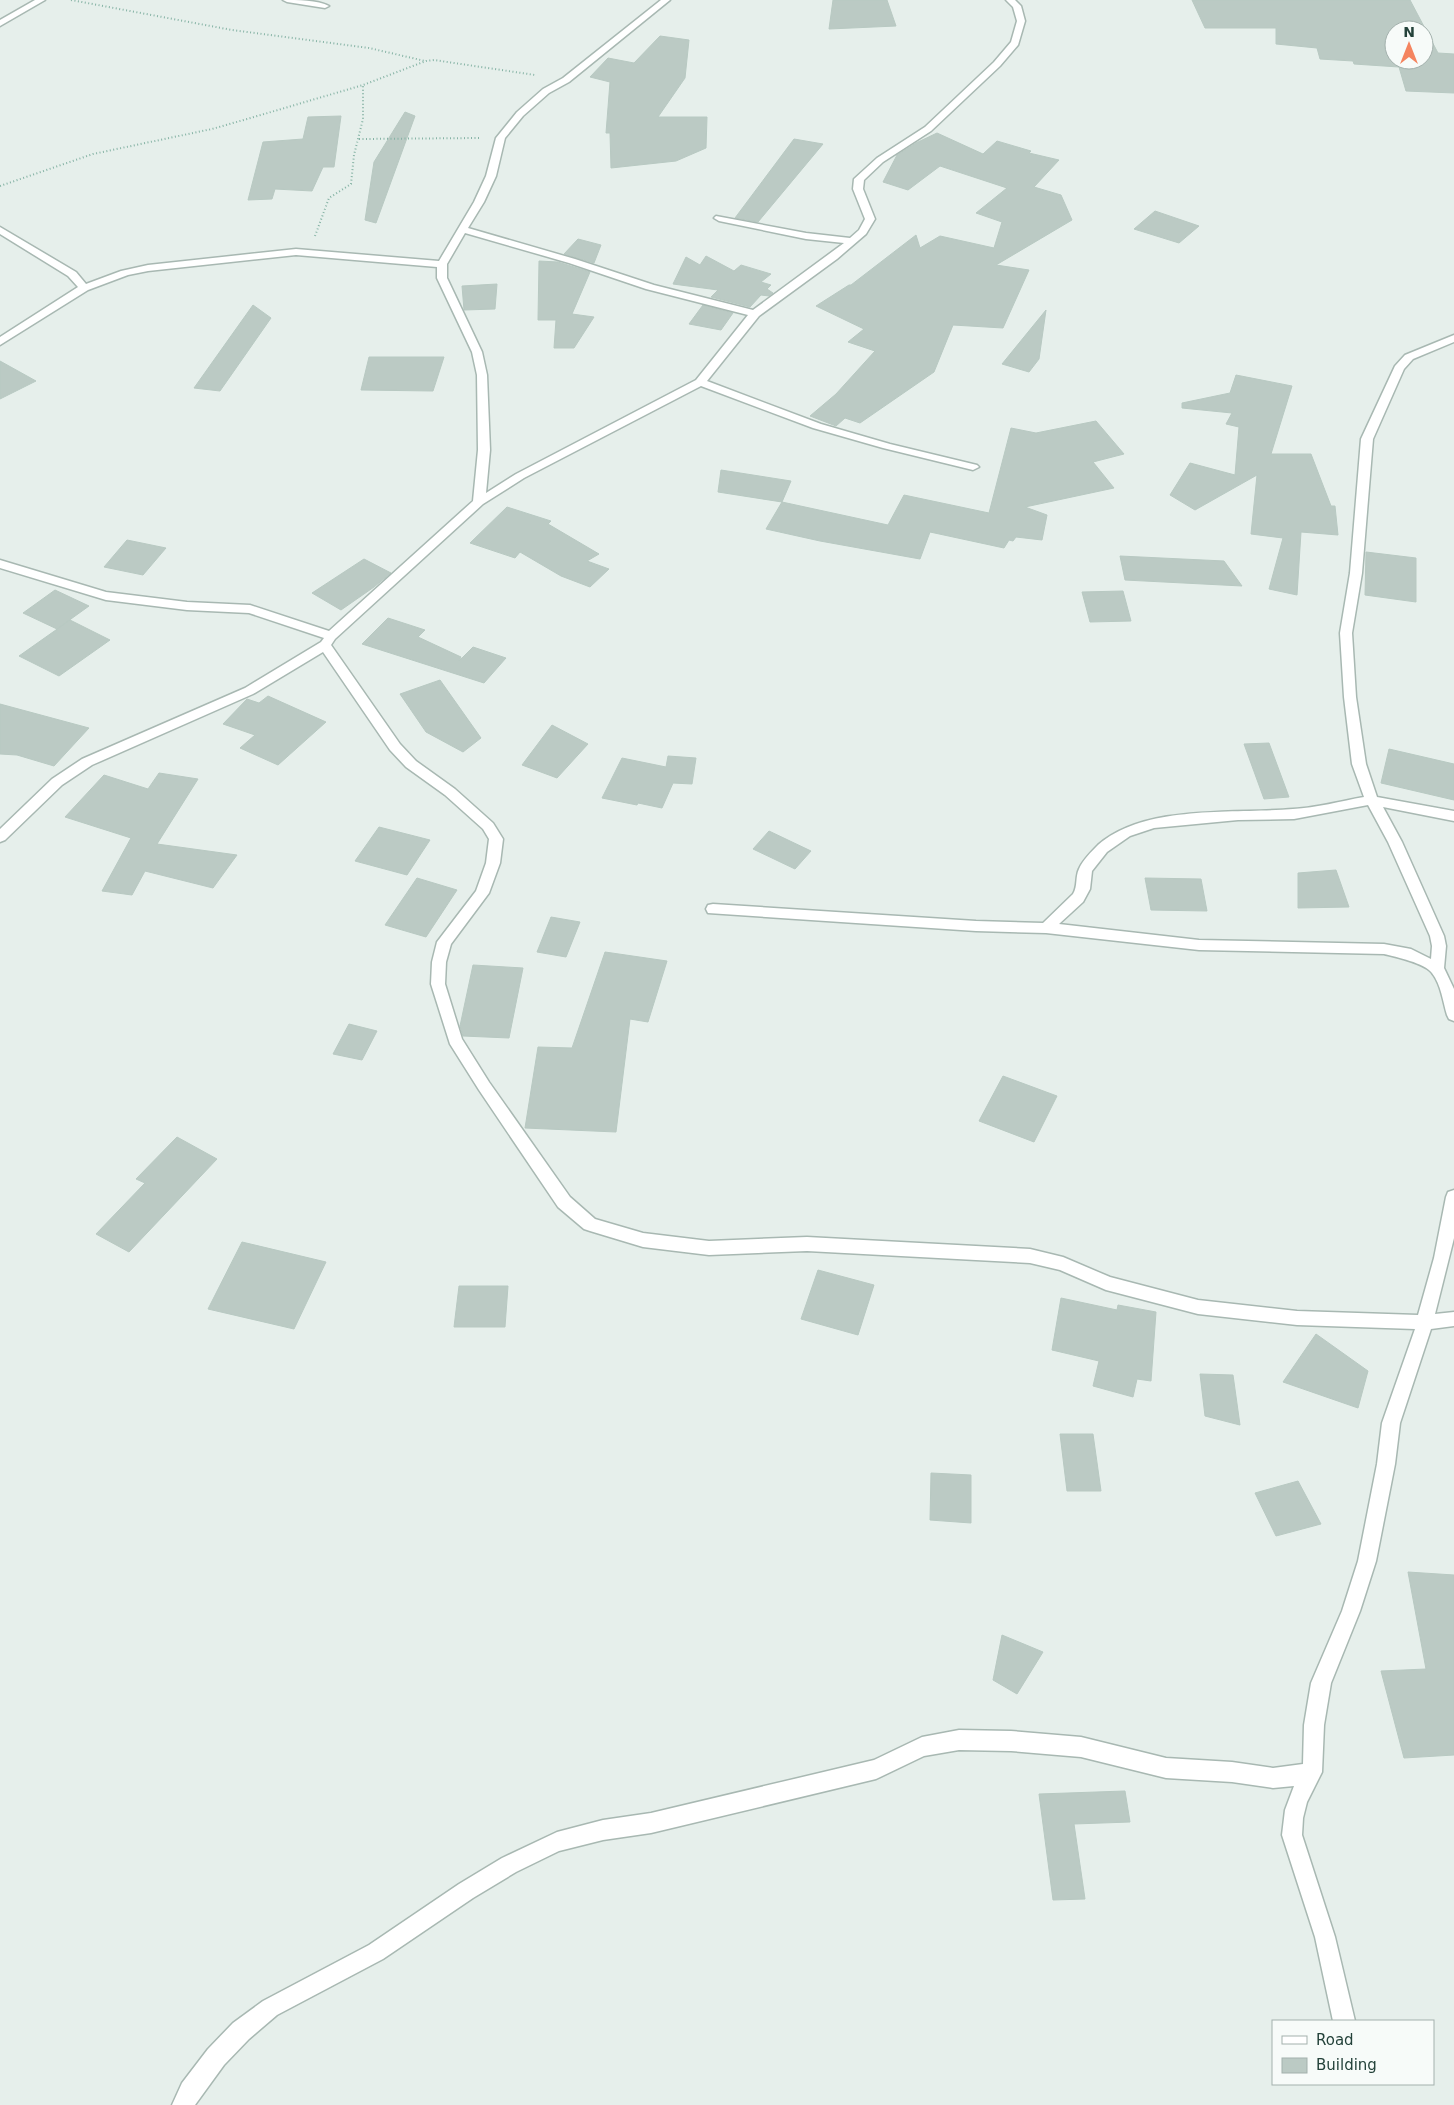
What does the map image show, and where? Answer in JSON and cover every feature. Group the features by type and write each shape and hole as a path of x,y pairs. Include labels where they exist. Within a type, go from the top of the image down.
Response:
{"street":[{"path":"0,23 41,0"},
{"path":"287,0 325,6"},
{"path":"479,502 484,450 482,375 477,352 442,278 442,264 479,202 491,176 501,138 520,114 532,102 566,80 666,0"},
{"path":"0,837 57,782 87,762 249,691 328,640 479,502 527,472 700,382 755,314 834,257 863,232 870,219 858,189 859,179 880,160 928,129 997,64 1015,43 1021,21 1016,6 1010,0"},
{"path":"718,218 806,236 853,241"},
{"path":"462,229 564,258 650,287 755,314"},
{"path":"0,230 72,274 84,288"},
{"path":"0,342 84,288 125,272 296,252 442,264"},
{"path":"1454,338 1409,357 1399,368 1367,439 1356,574 1346,633 1350,697 1359,764 1372,800 1396,842 1435,930 1454,1015"},
{"path":"700,382 816,426 887,446 974,467"},
{"path":"0,564 106,596 187,606 250,609 328,640 395,747 412,764 450,792 488,826 496,839 493,863 482,893 444,942 439,962 438,984 455,1040 484,1086 564,1202 590,1224 643,1240 709,1248 807,1244 1030,1256 1063,1264 1129,1290 1198,1307 1297,1318 1424,1322 1454,1318"},
{"path":"1046,928 1078,898 1083,889 1085,870 1091,860 1102,849 1125,833 1153,823 1238,815 1294,814 1372,800 1431,814 1454,816"},
{"path":"713,909 976,926 1046,928 1199,944 1384,949 1406,953 1445,974"},
{"path":"1344,2020 1325,1937 1292,1835 1291,1822 1300,1793 1312,1772 1314,1725 1321,1683 1351,1611 1367,1561 1386,1464 1391,1424 1415,1356 1442,1258 1454,1197"},
{"path":"183,2105 190,2091 216,2057 241,2031 270,2008 376,1952 466,1891 509,1865 557,1842 603,1830 650,1823 876,1769 922,1747 959,1740 1012,1741 1081,1747 1166,1768 1232,1772 1273,1778 1284,1778 1312,1772"}],"path":[{"path":"71,0 232,30 369,48 426,61"},
{"path":"0,186 93,154 212,129 363,85 426,61 434,60 488,67 566,80"},
{"path":"296,252 313,240 325,207 332,194 351,184 354,155 363,119 363,85"},
{"path":"359,139 501,138"}],"building":[{"path":"833,0 887,0 896,26 829,29"},
{"path":"1192,0 1410,0 1421,20 1384,20 1384,66 1354,64 1353,61 1320,59 1317,48 1276,44 1276,28 1205,28"},
{"path":"660,36 689,40 685,78 658,117 707,117 706,148 676,161 611,168 610,133 606,133 610,82 590,77 608,58 634,63"},
{"path":"1434,45 1438,53 1454,54 1454,93 1406,91 1400,70 1434,70"},
{"path":"405,112 415,116 376,223 365,220 374,162"},
{"path":"341,116 334,167 323,167 312,191 275,189 272,199 248,200 263,142 303,139 308,117"},
{"path":"937,133 983,154 997,141 1031,151 1029,153 1059,160 1034,187 1061,195 1072,220 996,265 1029,270 1003,328 953,325 934,372 860,423 845,418 836,426 810,416 836,394 875,351 848,342 864,329 816,306 851,285 916,235 920,248 940,236 994,248 1002,222 976,213 1007,188 940,166 908,190 883,182 897,155"},
{"path":"794,139 823,144 758,222 735,218"},
{"path":"1155,211 1199,226 1179,243 1134,229"},
{"path":"578,239 601,245 594,263 564,254"},
{"path":"706,256 734,271 741,265 771,274 761,282 771,285 767,289 773,293 769,296 761,295 750,307 711,297 718,290 673,284 686,257 700,265"},
{"path":"539,261 558,262 590,272 572,314 594,317 574,348 554,348 556,320 538,320"},
{"path":"497,284 495,309 464,310 462,286"},
{"path":"253,305 271,318 220,391 194,388"},
{"path":"703,305 733,313 721,330 689,324"},
{"path":"1046,310 1039,359 1029,372 1002,364"},
{"path":"369,357 444,357 433,391 361,390"},
{"path":"0,361 36,381 0,399"},
{"path":"1236,375 1292,386 1271,454 1311,454 1331,506 1335,506 1338,535 1301,532 1297,595 1269,589 1283,538 1251,534 1257,475 1195,510 1170,495 1190,463 1235,475 1239,427 1226,424 1232,413 1182,408 1182,403 1230,393"},
{"path":"1096,421 1124,454 1093,462 1114,488 1025,507 1047,515 1042,540 1016,537 1013,541 1009,540 1004,548 930,532 920,559 766,529 782,502 888,525 904,495 989,513 1011,428 1036,433"},
{"path":"721,470 791,481 782,502 718,492"},
{"path":"507,507 551,521 548,524 599,554 587,561 609,569 590,587 561,576 520,552 515,558 470,543"},
{"path":"127,540 166,548 143,575 104,567"},
{"path":"1366,552 1416,558 1416,602 1365,595"},
{"path":"1120,556 1224,561 1242,586 1125,580"},
{"path":"364,559 391,573 341,610 312,593"},
{"path":"55,590 89,606 57,629 23,613"},
{"path":"1123,591 1131,621 1090,622 1082,592"},
{"path":"388,618 425,630 418,637 461,657 459,661 473,647 506,658 484,683 362,644"},
{"path":"70,620 110,640 59,676 19,656"},
{"path":"440,680 481,738 463,752 426,732 400,694"},
{"path":"268,696 326,722 278,765 240,748 255,735 223,724 247,699 259,703"},
{"path":"0,704 89,728 54,766 17,755 0,754"},
{"path":"552,725 588,744 557,778 522,765"},
{"path":"1269,743 1289,797 1264,799 1244,744"},
{"path":"1389,749 1454,764 1454,800 1381,783"},
{"path":"668,756 696,758 692,784 673,783 662,808 602,798 622,758 666,767"},
{"path":"159,773 198,779 157,844 237,855 213,888 145,871 132,895 102,891 131,838 65,817 104,775 148,789"},
{"path":"379,827 430,840 407,875 355,861"},
{"path":"769,831 811,851 795,869 753,849"},
{"path":"1336,870 1349,907 1298,908 1298,873"},
{"path":"417,878 457,890 426,937 385,925"},
{"path":"1145,878 1201,879 1207,911 1151,910"},
{"path":"551,917 580,922 566,957 537,952"},
{"path":"605,952 667,961 648,1022 630,1019 616,1132 525,1128 538,1047 572,1048"},
{"path":"473,965 523,968 509,1038 463,1036 460,1026"},
{"path":"349,1024 377,1031 362,1060 333,1054"},
{"path":"1003,1076 1057,1096 1034,1142 979,1121"},
{"path":"177,1137 217,1159 129,1252 96,1234 145,1183 136,1179"},
{"path":"242,1242 326,1262 294,1329 208,1309"},
{"path":"818,1270 874,1285 858,1335 801,1319"},
{"path":"459,1286 508,1286 505,1327 454,1327"},
{"path":"1061,1298 1117,1310 1118,1305 1156,1312 1151,1381 1137,1379 1133,1397 1093,1386 1099,1361 1052,1350"},
{"path":"1316,1334 1368,1371 1358,1408 1283,1382"},
{"path":"1200,1374 1233,1375 1240,1425 1205,1416"},
{"path":"1060,1434 1093,1434 1101,1491 1067,1491"},
{"path":"931,1473 971,1475 971,1523 930,1520"},
{"path":"1298,1481 1321,1524 1276,1536 1255,1493"},
{"path":"1408,1572 1454,1575 1454,1755 1404,1758 1381,1671 1426,1669"},
{"path":"1002,1635 1043,1652 1017,1694 993,1680"},
{"path":"1125,1791 1130,1822 1074,1824 1085,1899 1053,1900 1039,1794"}]}
